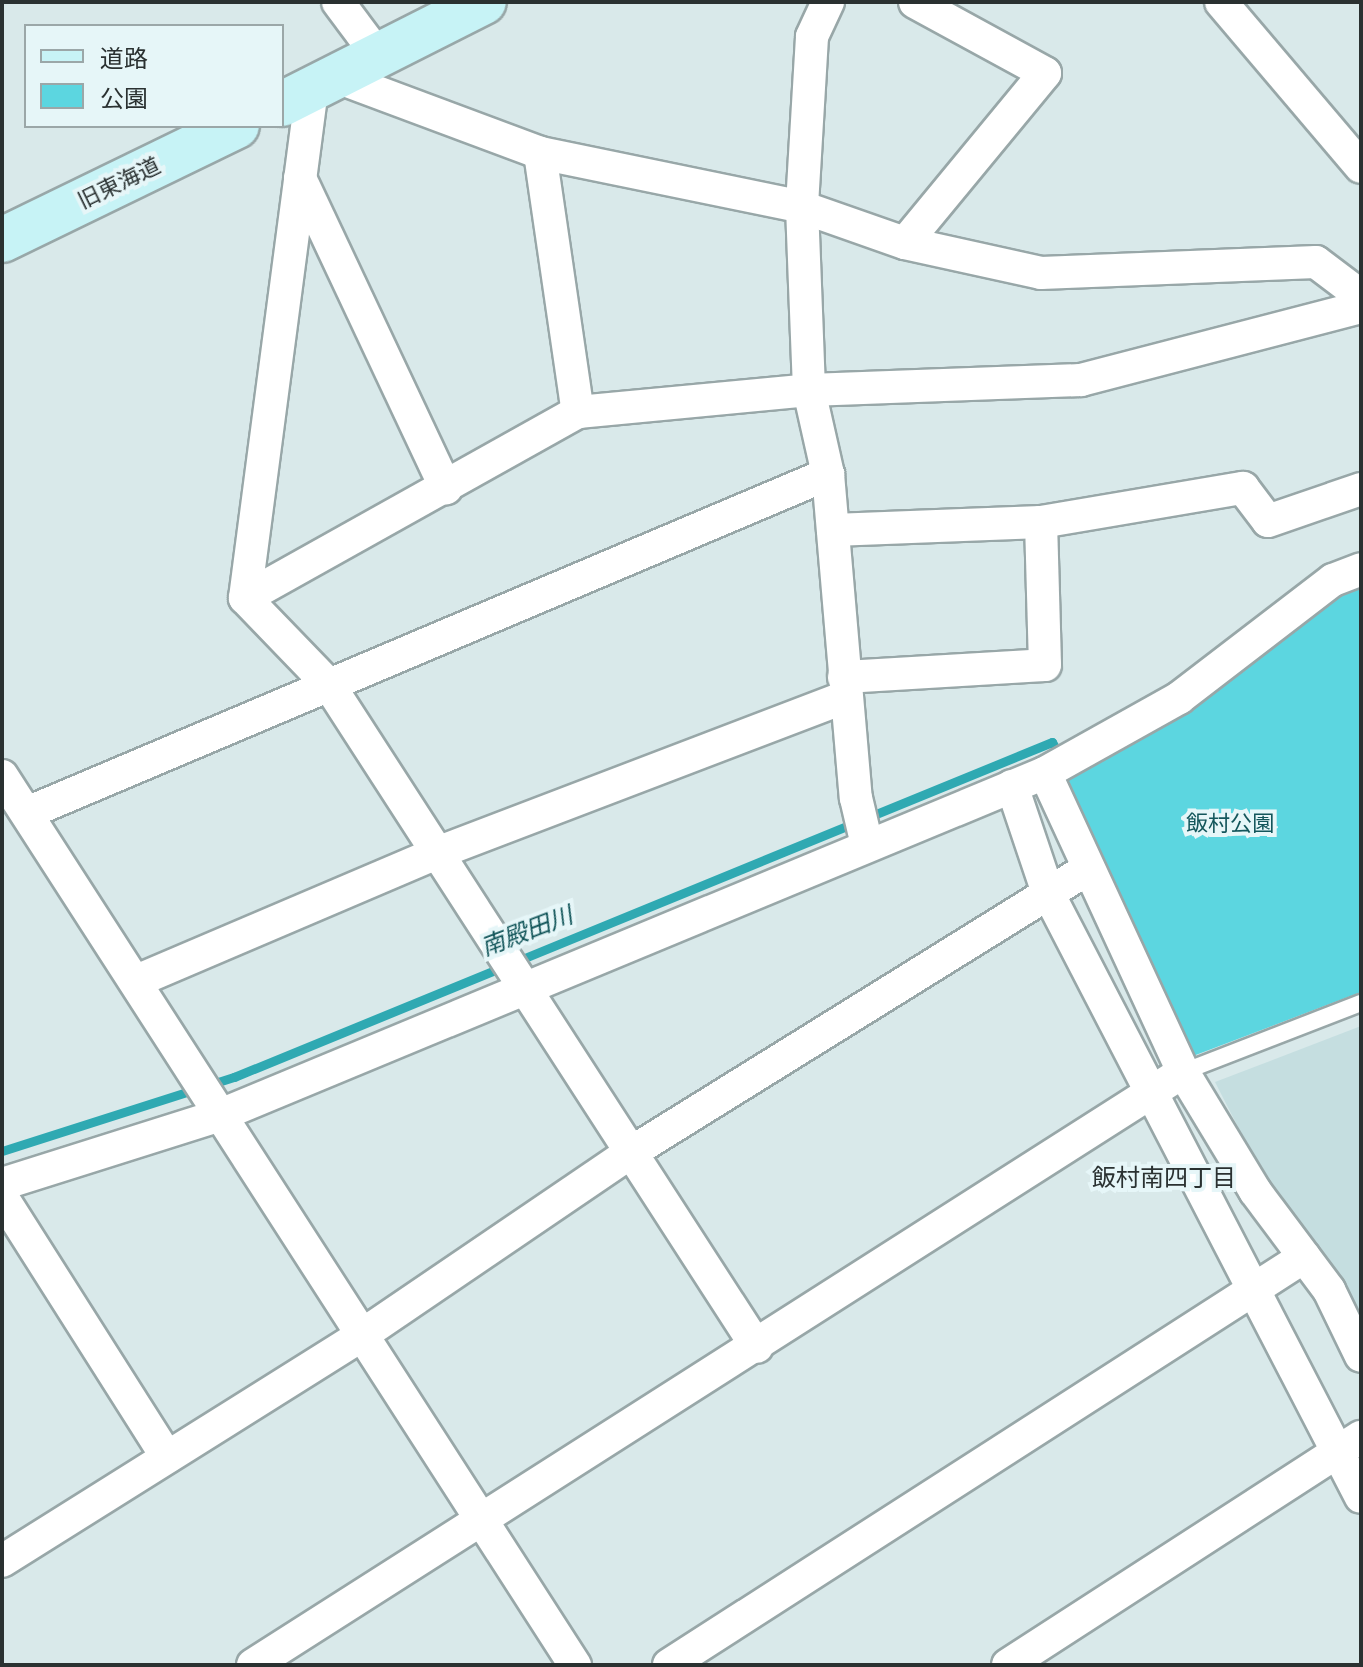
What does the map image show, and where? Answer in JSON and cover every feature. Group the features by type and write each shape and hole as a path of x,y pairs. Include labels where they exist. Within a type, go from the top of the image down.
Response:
{"street":[{"path":"338,2 379,57"},
{"path":"310,90 484,2"},
{"path":"828,2 812,37 802,207 809,390 828,474 845,687 864,830"},
{"path":"905,243 1045,73 915,2"},
{"path":"1221,2 1361,167"},
{"path":"310,90 540,153 802,207 905,243 1041,273 1316,262 1361,296"},
{"path":"245,598 310,90"},
{"name":"旧東海道","path":"2,240 233,128"},
{"path":"540,153 578,412"},
{"path":"300,178 446,488"},
{"path":"245,598 578,412 809,390 1081,380 1361,307"},
{"path":"27,813 828,474"},
{"path":"833,530 1041,522 1243,488 1268,521 1361,489"},
{"path":"139,980 437,853 845,687 1045,665 1041,522"},
{"path":"2,1184 214,1110 516,969 864,830 1012,786 1045,773 1179,698 1333,580 1361,569"},
{"path":"245,598 329,685 516,969 627,1155 757,1347"},
{"path":"1045,773 1086,870 1183,1072 1304,1257 1361,1356"},
{"path":"2,776 139,980 214,1110 365,1333 575,1665"},
{"path":"1012,786 1048,893 1153,1091 1253,1290 1350,1445 1361,1497"},
{"path":"2,1561 365,1333 627,1155 1086,870"},
{"path":"253,1665 485,1523 1183,1072"},
{"path":"2,1197 167,1457"},
{"path":"669,1665 1304,1257"},
{"path":"1008,1665 1350,1445"}],"lane":[{"path":"1183,1072 1361,1003"}],"shaded area":[{"path":"1361,1026 1361,1325 1275,1199 1215,1082"}],"green space":[{"name":"飯村公園","path":"1361,582 1361,992 1193,1056 1056,766"}],"waterway":[{"name":"南殿田川","path":"2,1151 234,1077 1052,742 1058,753"}],"district":[{"name":"飯村南四丁目","path":"1164,1179"}]}
